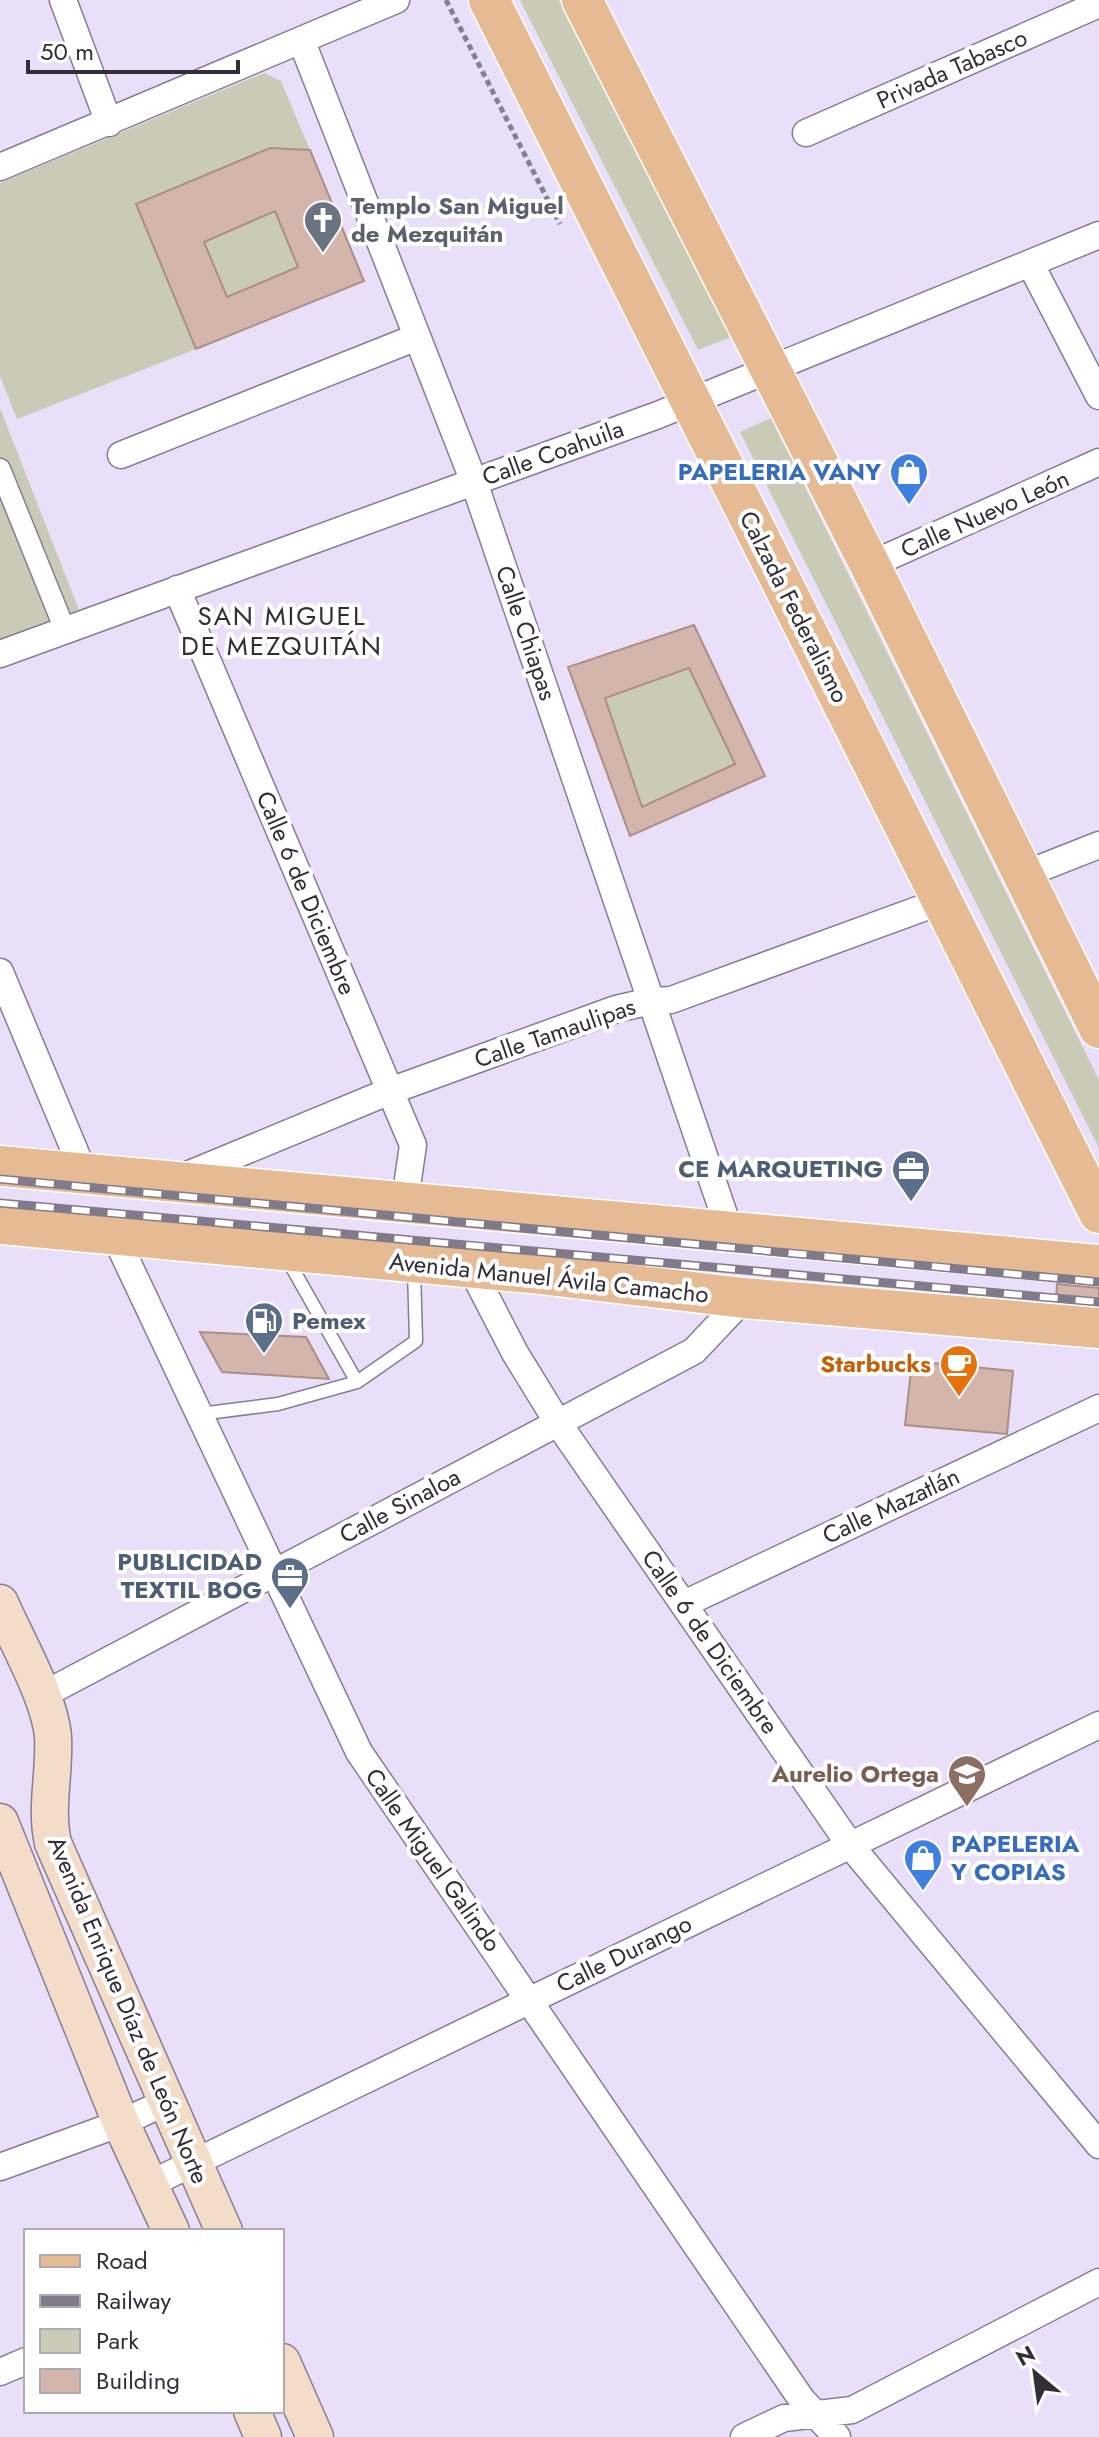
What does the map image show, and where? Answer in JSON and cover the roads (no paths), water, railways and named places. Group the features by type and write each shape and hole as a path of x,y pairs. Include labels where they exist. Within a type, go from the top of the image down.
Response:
{"main road":[{"name":"Calzada Federalismo","path":"489,0 1099,1213"},
{"path":"582,0 870,565 1099,1028"},
{"path":"0,1166 405,1200 1099,1265"},
{"path":"531,1214 531,1273"},
{"name":"Avenida Manuel Ávila Camacho","path":"0,1224 531,1273 744,1298 1099,1328"},
{"name":"Avenida Enrique Díaz de León Norte","path":"0,1603 41,1696 53,1734 48,1823 53,1843 223,2229"},
{"name":"Avenida Enrique Díaz de León Norte","path":"1,1828 121,2123 170,2229"},
{"path":"284,2367 315,2437"},
{"path":"253,2413 263,2437"}],"street":[{"path":"63,0 109,123"},
{"path":"0,167 396,0"},
{"name":"Privada Tabasco","path":"806,133 1099,4"},
{"name":"Calle Chiapas","path":"302,42 474,482 730,1232"},
{"name":"Calle Coahuila","path":"0,654 691,401 1099,235"},
{"path":"1030,263 1099,396"},
{"path":"121,455 417,337"},
{"name":"Calle Nuevo León","path":"870,565 1099,462"},
{"path":"0,469 65,630"},
{"name":"Calle 6 de Diciembre","path":"177,589 413,1145 405,1200"},
{"path":"1023,875 1099,845"},
{"name":"Calle Tamaulipas","path":"174,1181 390,1091 616,1009 671,1000 942,901"},
{"path":"0,972 84,1173"},
{"name":"Calle Miguel Galindo","path":"114,1234 359,1752 802,2400 837,2437"},
{"name":"Calle 6 de Diciembre","path":"471,1268 515,1353 558,1423 850,1845 1099,2145"},
{"name":"Calle Sinaloa","path":"41,1696 694,1351 744,1298"},
{"name":"Calle Mazatlán","path":"684,1604 1099,1408"},
{"name":"Calle Durango","path":"150,2184 1099,1725"},
{"path":"0,2167 121,2123 166,2102"},
{"path":"744,2437 784,2418 852,2410 1099,2282"},
{"path":"0,2372 24,2362"}],"lane":[{"path":"282,1251 357,1382"},
{"path":"200,1414 278,1404 357,1382 416,1341 414,1264"}],"railway":[{"path":"0,1179 1099,1282"},
{"path":"0,1203 1099,1302"}],"place":[{"name":"Templo San Miguel de Mezquitán","path":"323,254"},
{"name":"PAPELERIA VANY","path":"909,506"},
{"name":"CE MARQUETING","path":"911,1203"},
{"name":"Pemex","path":"264,1355"},
{"name":"Starbucks","path":"959,1398"},
{"name":"PUBLICIDAD TEXTIL BOG","path":"290,1610"},
{"name":"Aurelio Ortega","path":"967,1808"},
{"name":"PAPELERIA Y COPIAS","path":"923,1892"}],"district":[{"name":"SAN MIGUEL DE MEZQUITÁN","path":"282,631"}]}
